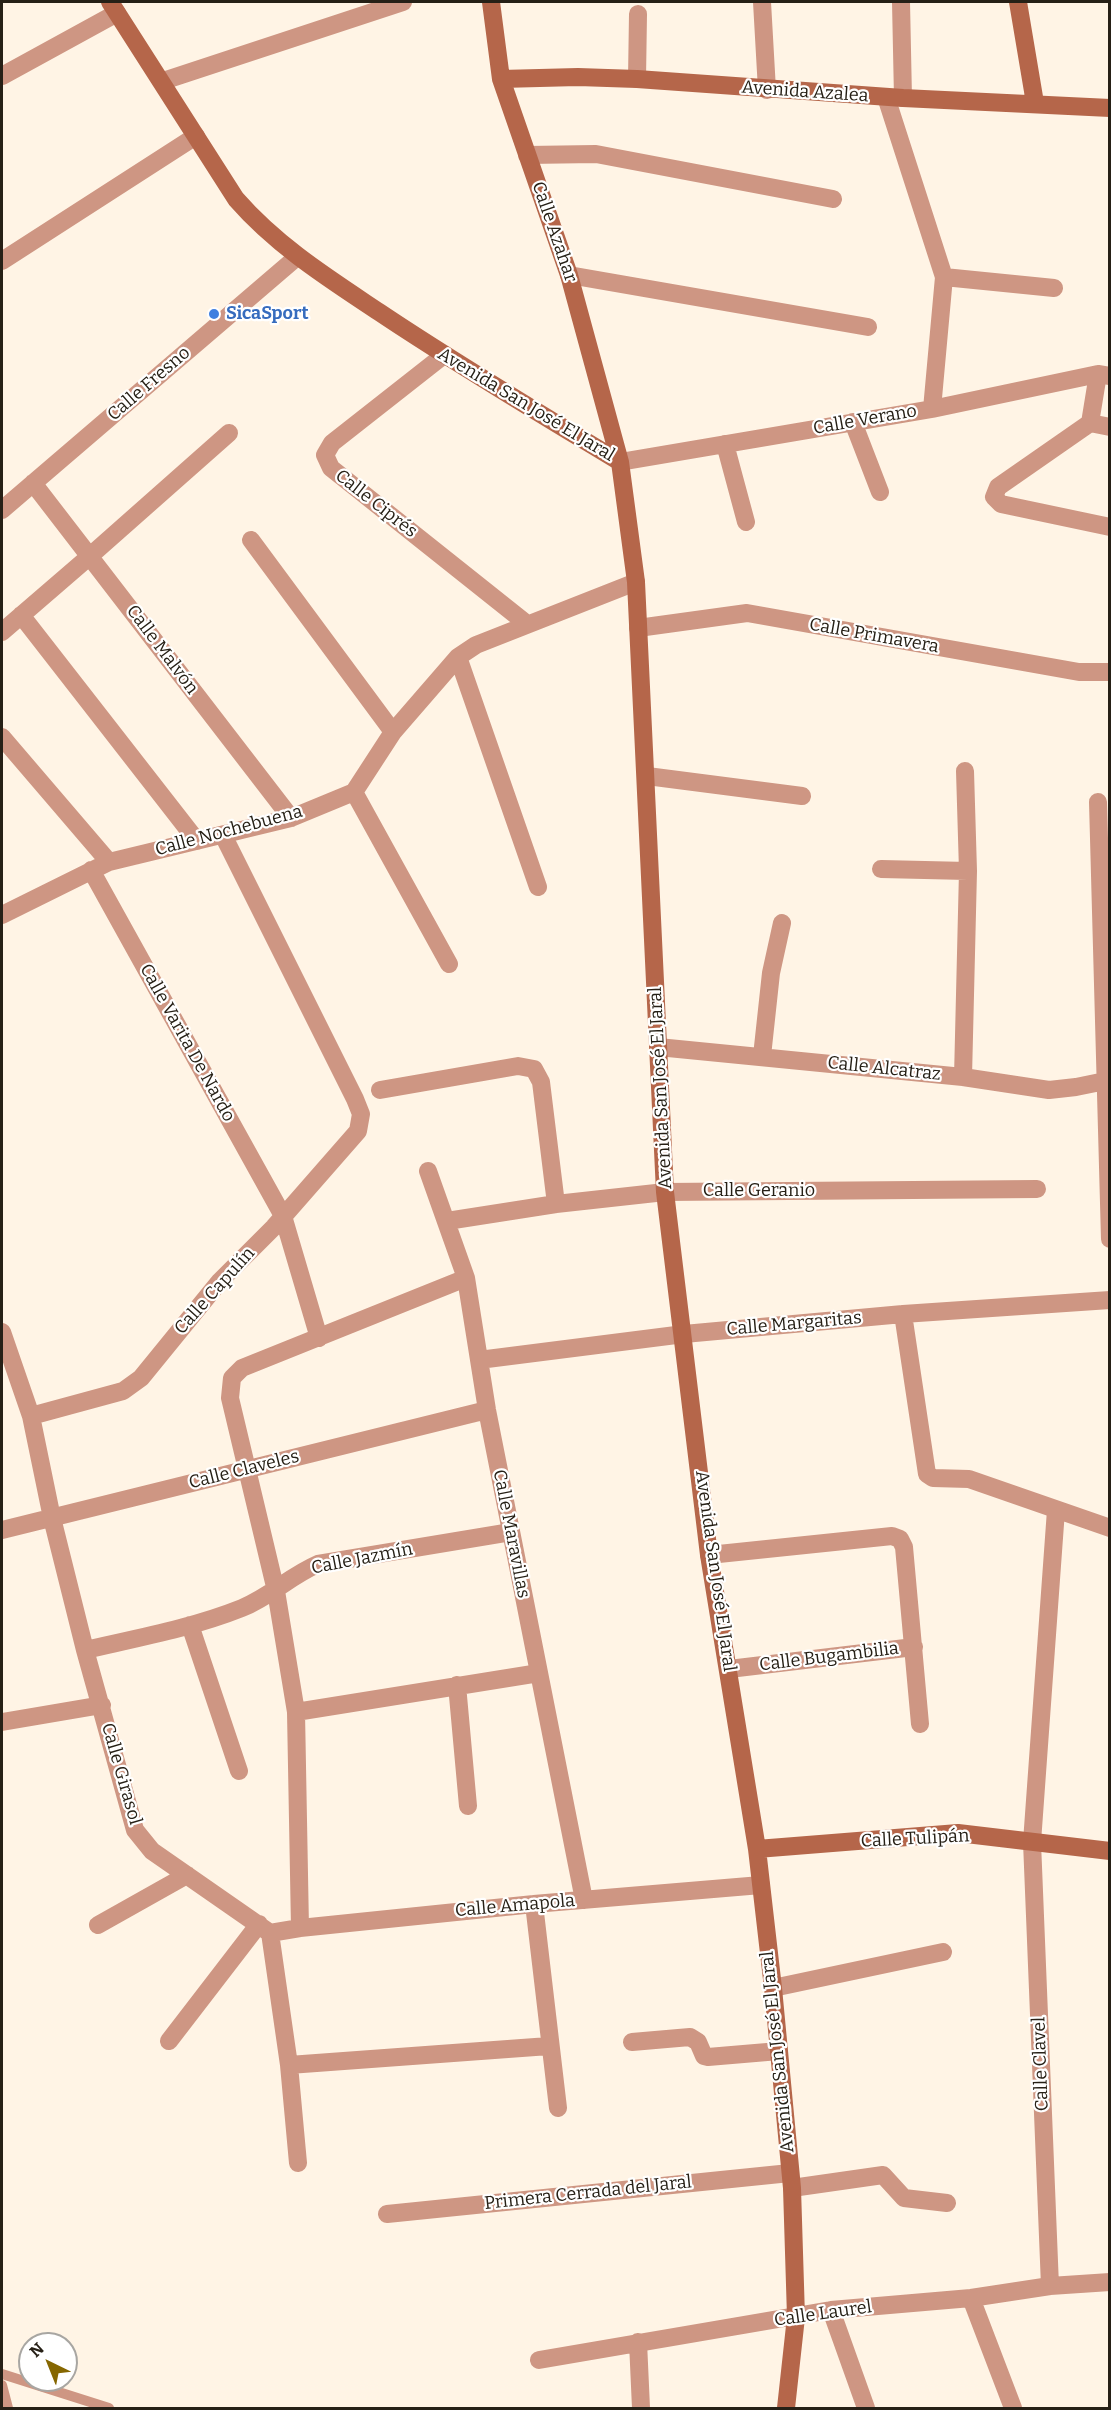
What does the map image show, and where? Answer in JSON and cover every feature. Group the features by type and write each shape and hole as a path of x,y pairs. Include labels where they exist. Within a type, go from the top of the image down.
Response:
{"street":[{"path":"163,81 403,2"},
{"name":"Calle Azahar","path":"491,2 501,79 569,275 620,462"},
{"path":"762,2 767,90"},
{"path":"901,2 895,98 944,277 932,409"},
{"path":"1018,2 1035,104"},
{"path":"2,76 113,7"},
{"name":"Avenida San José El Jaral","path":"113,7 163,81 236,199 256,222 297,257 444,355 620,462 636,582 665,1192 709,1555 757,1849 791,2180 796,2317 786,2409"},
{"path":"637,79 638,14"},
{"name":"Avenida Azalea","path":"501,79 578,77 637,79 895,98 1110,108"},
{"path":"2,261 196,136"},
{"path":"527,155 596,154 833,199"},
{"name":"Calle Fresno","path":"2,510 297,257"},
{"path":"569,275 868,327"},
{"path":"944,277 1054,288"},
{"name":"Calle Ciprés","path":"444,355 332,442 325,455 331,468 527,624"},
{"path":"1104,375 1090,423 998,488 994,496 1001,504 1110,527"},
{"name":"Calle Verano","path":"620,462 932,409 1104,375"},
{"path":"853,422 879,492"},
{"path":"1090,423 1110,427"},
{"path":"2,632 229,434"},
{"path":"725,444 746,522"},
{"name":"Calle Malvón","path":"33,483 291,818"},
{"path":"251,540 393,732"},
{"path":"449,964 354,792 393,732 458,657 476,645 636,582"},
{"name":"Calle Primavera","path":"638,628 747,613 1079,672 1110,672"},
{"path":"21,615 197,841"},
{"path":"458,657 538,887"},
{"path":"2,737 109,862"},
{"path":"963,1077 968,871 965,771"},
{"path":"647,776 802,796"},
{"name":"Calle Nochebuena","path":"2,915 109,862 291,818 354,792"},
{"path":"1098,802 1110,1239"},
{"name":"Calle Capulín","path":"31,1416 123,1390 141,1378 220,1281 283,1216 358,1131 361,1114 223,835"},
{"path":"881,869 968,871"},
{"name":"Calle Varita De Nardo","path":"91,870 283,1216 319,1338"},
{"path":"762,1056 771,973 782,923"},
{"name":"Calle Alcatraz","path":"657,1047 963,1077 1049,1090 1107,1081"},
{"path":"380,1090 518,1066 534,1069 541,1082 556,1204"},
{"name":"Calle Maravillas","path":"428,1171 466,1278 487,1410 584,1900"},
{"name":"Calle Geranio","path":"447,1221 556,1204 665,1192 1037,1189"},
{"path":"300,1928 296,1712 276,1591 230,1398 232,1378 242,1368 466,1278"},
{"name":"Calle Margaritas","path":"479,1360 684,1334 903,1314 1110,1300"},
{"path":"903,1314 927,1474 933,1478 969,1479 1110,1528"},
{"name":"Calle Girasol","path":"2,1332 7,1364 31,1416 52,1518 85,1650 135,1830 152,1851 264,1928"},
{"name":"Calle Claveles","path":"2,1530 487,1410"},
{"name":"Calle Clavel","path":"1050,2286 1032,1842 1056,1510"},
{"name":"Calle Jazmín","path":"85,1650 190,1625 243,1608 276,1591 296,1574 318,1564 511,1532"},
{"name":"Calle Bugambilia","path":"709,1555 892,1536 900,1539 904,1547 914,1647 729,1669"},
{"path":"190,1625 239,1771"},
{"path":"914,1647 920,1724"},
{"path":"296,1712 539,1673"},
{"path":"457,1685 468,1806"},
{"path":"2,1722 102,1706"},
{"name":"Calle Tulipán","path":"757,1849 958,1833 1110,1851"},
{"path":"98,1925 187,1875"},
{"name":"Calle Amapola","path":"264,1928 300,1928 534,1904 761,1885"},
{"path":"534,1904 558,2108"},
{"path":"169,2041 264,1928"},
{"path":"264,1928 289,2065 298,2163"},
{"path":"773,1988 943,1952"},
{"path":"632,2042 690,2037 698,2042 704,2056 708,2057 779,2051"},
{"path":"289,2065 549,2046"},
{"name":"Primera Cerrada del Jaral","path":"387,2214 791,2180 883,2175 904,2198 947,2203"},
{"name":"Calle Laurel","path":"539,2360 831,2310 971,2298 1050,2286 1110,2282"},
{"path":"971,2298 1013,2409"},
{"path":"831,2310 866,2409"},
{"path":"638,2342 640,2409"}],"lane":[{"path":"2,2374 109,2409"},
{"path":"2,2385 8,2409"}],"place":[{"name":"SicaSport","path":"214,314"}]}
